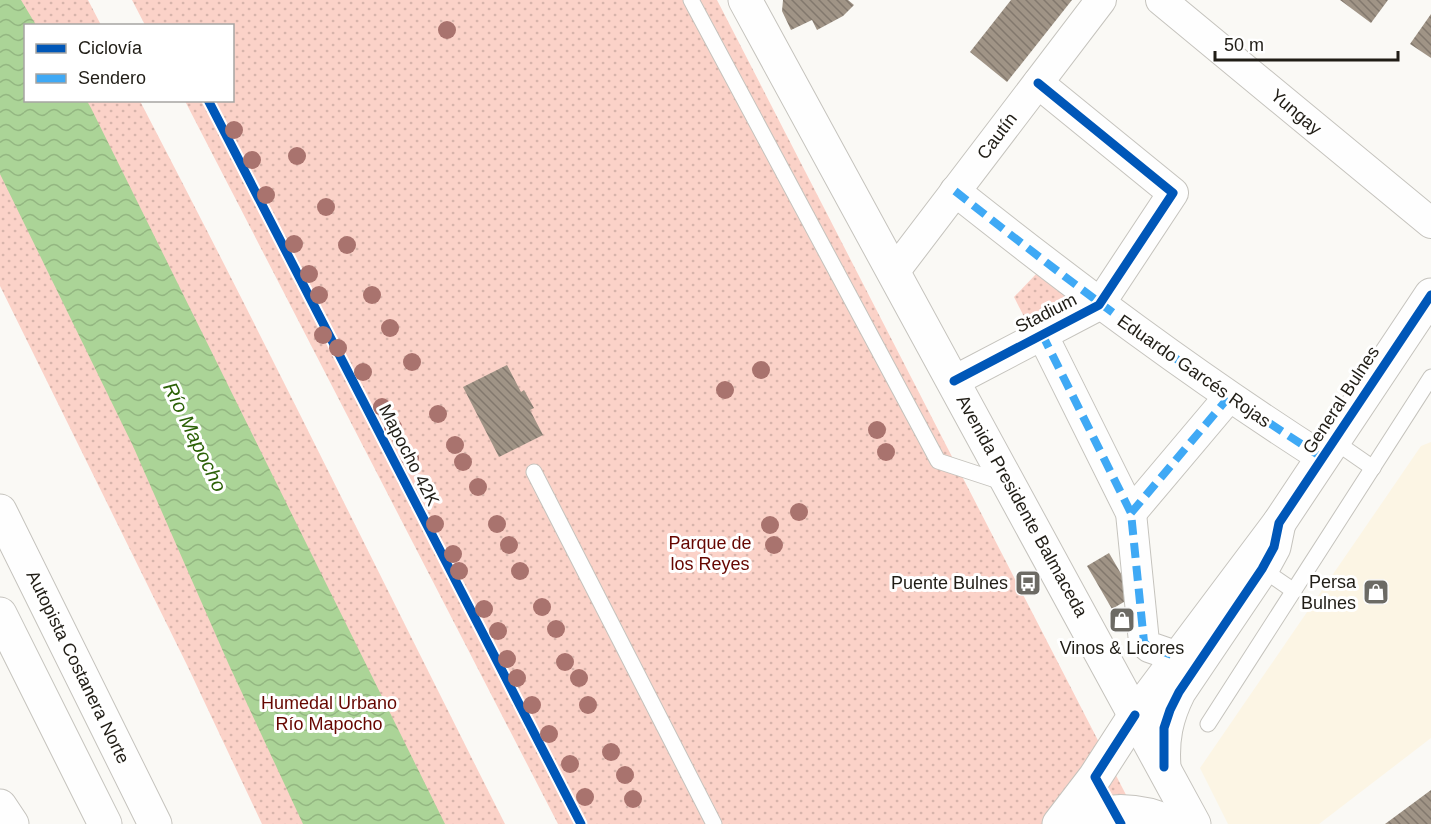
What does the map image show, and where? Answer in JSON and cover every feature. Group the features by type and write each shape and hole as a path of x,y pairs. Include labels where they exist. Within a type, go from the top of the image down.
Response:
{"main road":[{"name":"Avenida Presidente Balmaceda","path":"745,0 1194,824"},
{"name":"General Bulnes","path":"1059,824 1095,777 1178,657 1279,523 1428,307"},
{"name":"Autopista Costanera Norte","path":"2,512 155,824"},
{"path":"1164,768 1164,728 1170,710 1179,692 1262,569 1274,547 1279,523"},
{"path":"0,614 105,824"},
{"path":"0,806 12,824"},
{"path":"1067,824 1097,813 1114,811 1134,812 1173,824"}],"street":[{"name":"Cautín","path":"894,272 1101,0"},
{"name":"Yungay","path":"1161,0 1431,223"},
{"name":"Stadium","path":"954,381 1099,305 1173,193 1038,83"},
{"name":"Eduardo Garcés Rojas","path":"955,191 1099,305 1228,398 1329,450"},
{"path":"1042,334 1131,513 1144,642 1149,647 1178,657"},
{"path":"1131,513 1228,398"}],"lane":[{"path":"691,0 938,461 1010,484"},
{"path":"1208,724 1431,377"},
{"path":"1329,450 1373,468"},
{"path":"534,472 714,824"},
{"path":"1262,569 1294,591"}],"shaded area":[{"name":"Persa Bulnes","path":"1431,442 1431,738 1319,824 1228,824 1200,768 1421,446"}],"green space":[{"name":"Humedal Urbano Río Mapocho","path":"0,0 88,0 100,24 24,24 24,102 141,102 505,824 262,824 187,665 0,286"},
{"name":"Parque de los Reyes","path":"132,0 717,0 1141,824 558,824 186,102 234,102 234,24 144,24"},
{"path":"1038,272 1064,290 1075,312 1033,334 1014,297"}],"water":[{"name":"Río Mapocho","path":"0,0 21,0 35,24 24,24 24,102 88,102 445,824 303,824 229,665 133,446 0,174"}],"building":[{"path":"783,0 848,0 854,5 843,16 817,30 812,20 791,30 782,11"},
{"path":"1011,0 1072,0 1007,82 970,52"},
{"path":"1340,0 1388,0 1371,23"},
{"path":"1431,14 1431,58 1410,44"},
{"path":"507,365 521,392 524,390 534,408 530,410 543,435 499,457 463,387"},
{"path":"1109,553 1134,596 1112,609 1087,566"},
{"path":"1431,790 1431,824 1385,824"}],"marked path":[{"path":"955,191 1045,262 1136,329 1228,395 1323,458"},
{"path":"1042,334 1131,513 1144,642 1149,647 1178,657"},
{"path":"1131,513 1228,398"}],"cycle path":[{"path":"954,381 1099,305 1173,193 1038,83"},
{"name":"Mapocho 42K","path":"209,102 581,824"},
{"path":"1164,767 1164,728 1179,692 1262,569 1274,547 1279,523 1431,295"},
{"path":"1121,824 1095,777 1135,715"}],"place":[{"name":"Puente Bulnes","path":"1028,583"},
{"name":"Persa Bulnes","path":"1376,592"},
{"name":"Vinos & Licores","path":"1122,620"}]}
